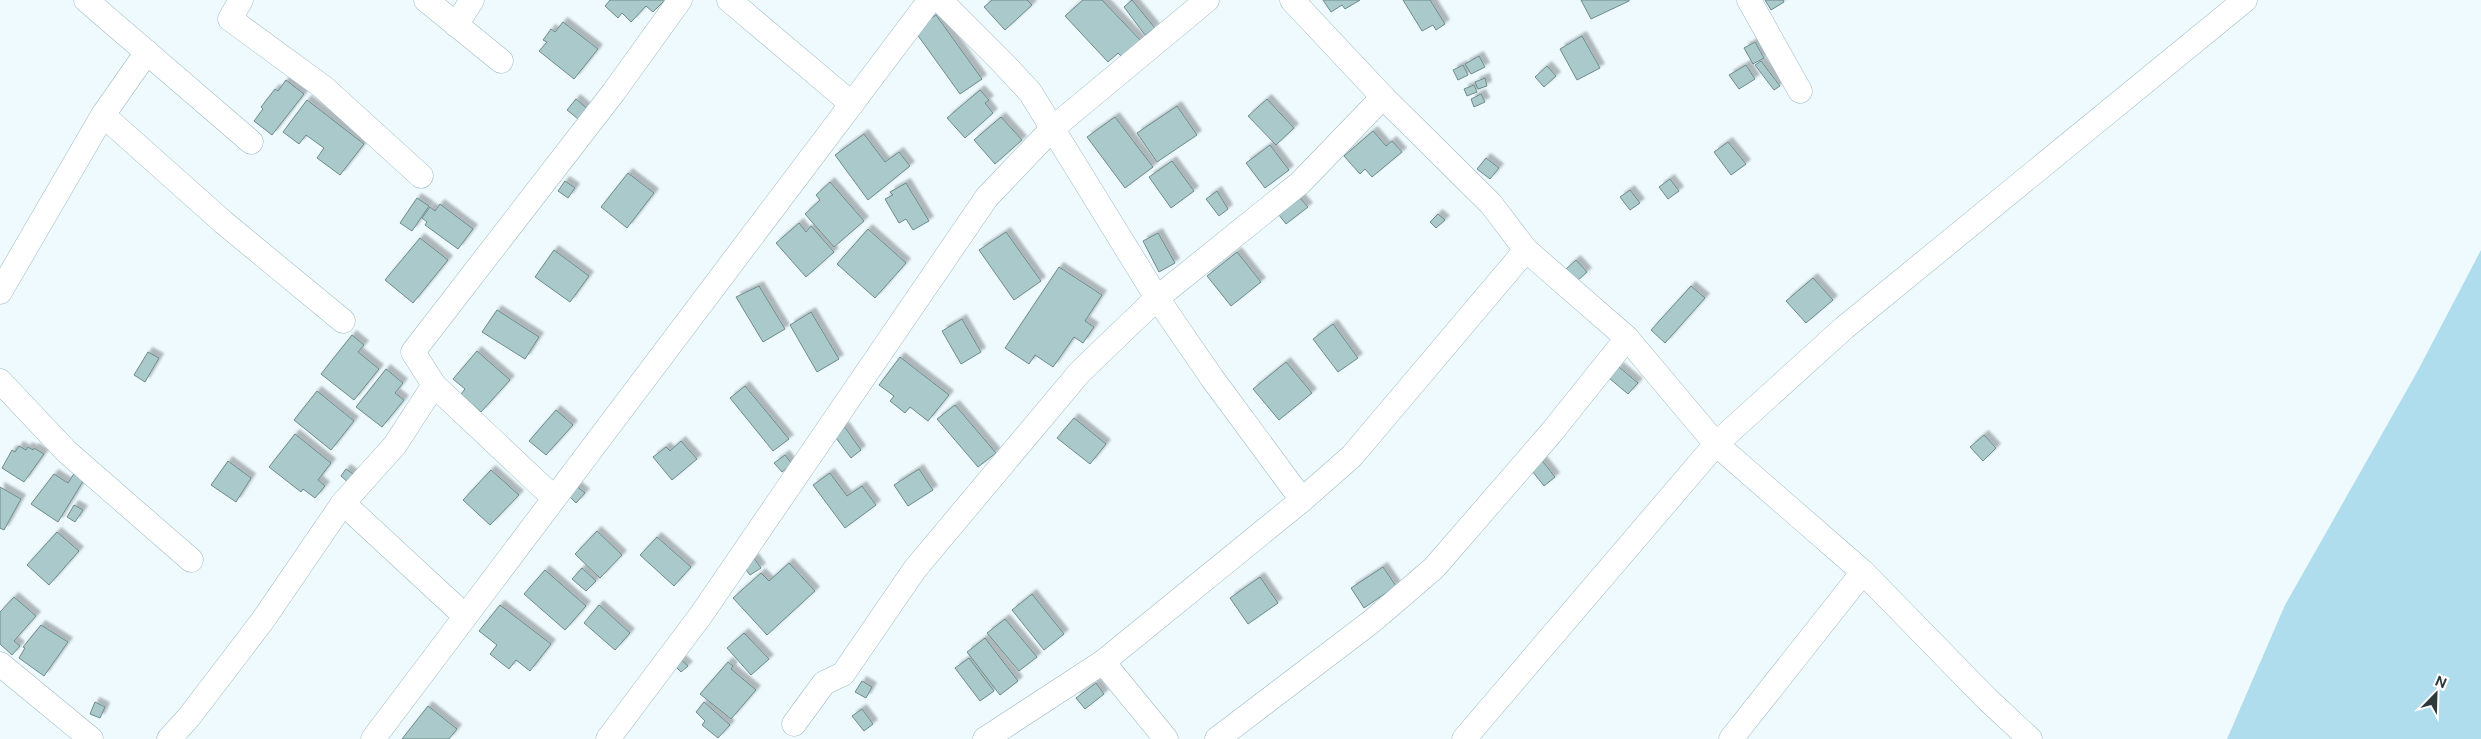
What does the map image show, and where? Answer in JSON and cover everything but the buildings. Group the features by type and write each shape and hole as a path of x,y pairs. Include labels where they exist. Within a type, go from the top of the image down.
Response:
{"street":[{"path":"86,0 251,142"},
{"path":"241,0 230,20 323,87 420,176"},
{"path":"426,0 501,61"},
{"path":"456,26 472,0"},
{"path":"554,498 434,385 413,352 614,93 680,0"},
{"path":"729,0 852,104"},
{"path":"372,739 930,0"},
{"path":"940,0 1030,92 1157,298 1212,378 1302,500"},
{"path":"608,739 701,615 987,197 1053,128 1206,0"},
{"path":"1292,0 1383,97 1491,204 1526,250 1627,338 1716,444 1864,572 1987,699 2030,739"},
{"path":"1749,0 1800,91"},
{"path":"1464,739 1716,444 1844,328 2245,0"},
{"path":"0,292 103,115 147,52"},
{"path":"794,724 824,683 843,674 915,569 1080,372 1157,298 1300,183 1383,97"},
{"path":"103,115 223,222 343,321"},
{"path":"985,739 1102,662 1302,500 1352,456 1526,250"},
{"path":"1217,739 1371,622 1434,568 1551,433 1627,338"},
{"path":"0,381 67,452 190,560"},
{"path":"169,739 189,717 263,620 344,503 395,446 434,385"},
{"path":"344,503 465,616"},
{"path":"1731,739 1864,572"},
{"path":"1102,662 1166,739"},
{"path":"0,664 91,739"}],"shaded area":[{"path":"2481,250 2481,739 2227,739 2285,605 2416,374"}]}
